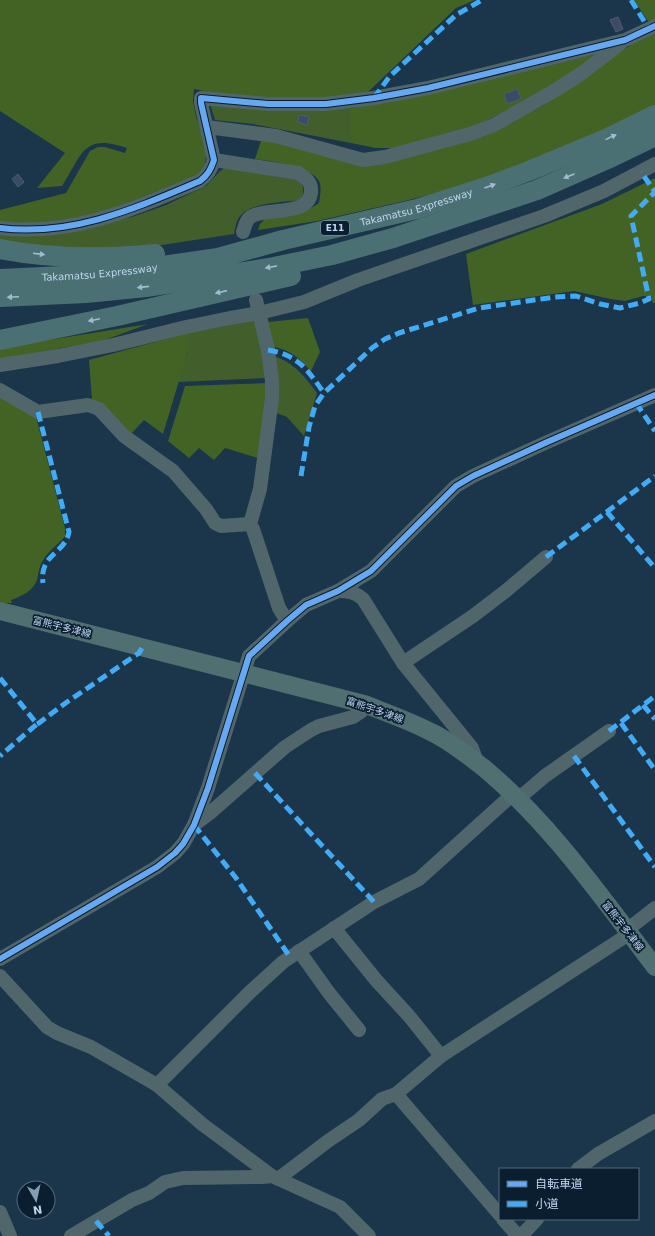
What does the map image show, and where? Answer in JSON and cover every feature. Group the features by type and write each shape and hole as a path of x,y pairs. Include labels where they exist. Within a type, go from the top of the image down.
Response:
{"highway":[{"name":"Takamatsu Expressway","path":"0,279 84,275 134,270 211,259 282,240 417,208 486,187 529,171 606,140 655,115"},
{"name":"Takamatsu Expressway","path":"0,297 86,293 146,287 269,268 332,255 393,238 537,190 655,136"},
{"path":"0,340 184,301 322,268 386,250 461,224 537,190"},
{"path":"0,249 63,257 101,258 136,256 282,240"}],"main road":[{"name":"富熊宇多津線","path":"0,611 364,704 432,732 477,763 516,796 573,861 655,967"}],"street":[{"path":"0,228 45,230 74,226 130,210 200,181 211,169 214,160 201,98 268,104 326,104 374,98 428,88 625,40 655,26"},
{"path":"208,127 276,136 362,160 385,157 470,134 494,124 554,91 582,73 625,40"},
{"path":"214,160 298,173 305,177 309,182 311,190 310,198 306,204 299,208 257,214 250,217 246,222 243,232"},
{"path":"0,365 65,355 113,345 230,318 257,307 304,302 358,280 544,216 604,191 655,164"},
{"path":"257,307 268,350 272,381 272,398 260,489 250,524 253,529 279,608 287,621"},
{"path":"0,390 38,412 88,405 99,409 124,436 173,471 206,509 215,523 220,526 250,524"},
{"path":"0,959 157,867 175,853 183,844 194,826 208,788 249,656 287,621 306,605 338,591 371,571 456,486 473,476 510,459 655,395"},
{"path":"403,663 473,616 546,557"},
{"path":"338,591 348,591 357,594 363,599 403,663 472,748 477,763"},
{"path":"194,826 285,747 319,726 353,717 362,711 364,704"},
{"path":"157,1084 250,992 283,962 374,902 419,879 516,796 610,731"},
{"path":"71,1236 132,1200 149,1193 165,1182 173,1179 275,1178 359,1120 382,1099 396,1094 441,1056 628,932 655,908"},
{"path":"334,928 441,1056"},
{"path":"299,951 329,993 359,1030"},
{"path":"0,976 47,1026 58,1033 91,1047 157,1084 202,1124 275,1178 340,1207 369,1236"},
{"path":"396,1094 499,1214"},
{"path":"579,1168 598,1154 655,1121"},
{"path":"0,1212 10,1236"},
{"path":"504,1220 519,1236 537,1220"}],"green space":[{"path":"0,0 475,0 456,8 368,92 322,100 223,95 194,89 193,101 196,116 207,152 204,169 196,177 103,212 50,224 0,222 0,210 66,193 90,151 98,147 105,147 125,153 127,148 101,143 93,145 86,149 80,156 62,186 37,188 65,153 0,111"},
{"path":"634,0 655,0 655,20 648,21"},
{"path":"655,33 655,109 483,181 317,221 258,230 260,224 265,219 308,210 319,203 320,192 319,181 315,176 308,172 290,165 255,159 262,138 360,163 502,125 542,106 632,44"},
{"path":"606,52 550,90 465,131 398,148 376,148 351,143 351,108 427,94"},
{"path":"209,101 324,110 351,108 351,143 253,124 215,120"},
{"path":"226,167 297,180 302,184 303,195 299,200 266,204 249,209 238,219 234,234 142,248 105,251 0,242 0,234 44,236 135,216 166,205 206,186"},
{"path":"655,178 655,303 653,303 651,296 643,296 625,301 574,291 473,305 466,254 602,204"},
{"path":"308,318 320,352 311,371 295,356 274,347 268,322"},
{"path":"254,320 265,362 266,378 178,382 188,351 188,333"},
{"path":"148,324 102,341 0,359 0,348"},
{"path":"188,333 188,351 163,434 144,420 130,435 92,399 89,360"},
{"path":"273,356 293,366 317,393 304,436 287,417 274,412"},
{"path":"268,383 258,458 225,448 214,460 199,448 189,458 168,441 185,386"},
{"path":"0,395 36,417 65,528 65,536 42,561 37,580 33,587 27,593 11,600 12,603 0,603"}],"building":[{"path":"618,17 623,29 616,32 610,20"},
{"path":"517,89 521,99 507,104 504,94"},
{"path":"299,115 309,117 307,125 298,122"},
{"path":"18,174 24,182 18,187 12,179"}],"marked path":[{"path":"374,98 390,76 456,15 482,0"},
{"path":"631,0 649,29"},
{"path":"301,476 309,427 315,406 324,393 372,348 385,339 399,333 479,308 555,297 576,296 600,304 620,308 649,299 631,216 655,192 641,172"},
{"path":"268,350 287,355 301,364 324,393"},
{"path":"636,403 655,431"},
{"path":"38,412 69,532 63,545 48,560 43,573 43,583"},
{"path":"546,557 655,476"},
{"path":"607,512 655,568"},
{"path":"37,724 139,653 142,648"},
{"path":"0,678 37,724 0,756"},
{"path":"609,731 655,696"},
{"path":"643,705 655,719"},
{"path":"621,723 655,770"},
{"path":"574,756 655,867"},
{"path":"255,773 374,902"},
{"path":"194,825 236,878 290,957"},
{"path":"96,1221 109,1236"}],"cycle path":[{"path":"0,228 27,230 78,224 128,210 200,181 209,172 214,160 201,98 268,104 326,104 374,98 428,88 625,40 655,26"},
{"path":"0,959 157,867 175,853 183,844 194,825 208,788 249,656 287,621 306,605 338,591 371,571 456,486 473,476 545,443 655,395"}]}
